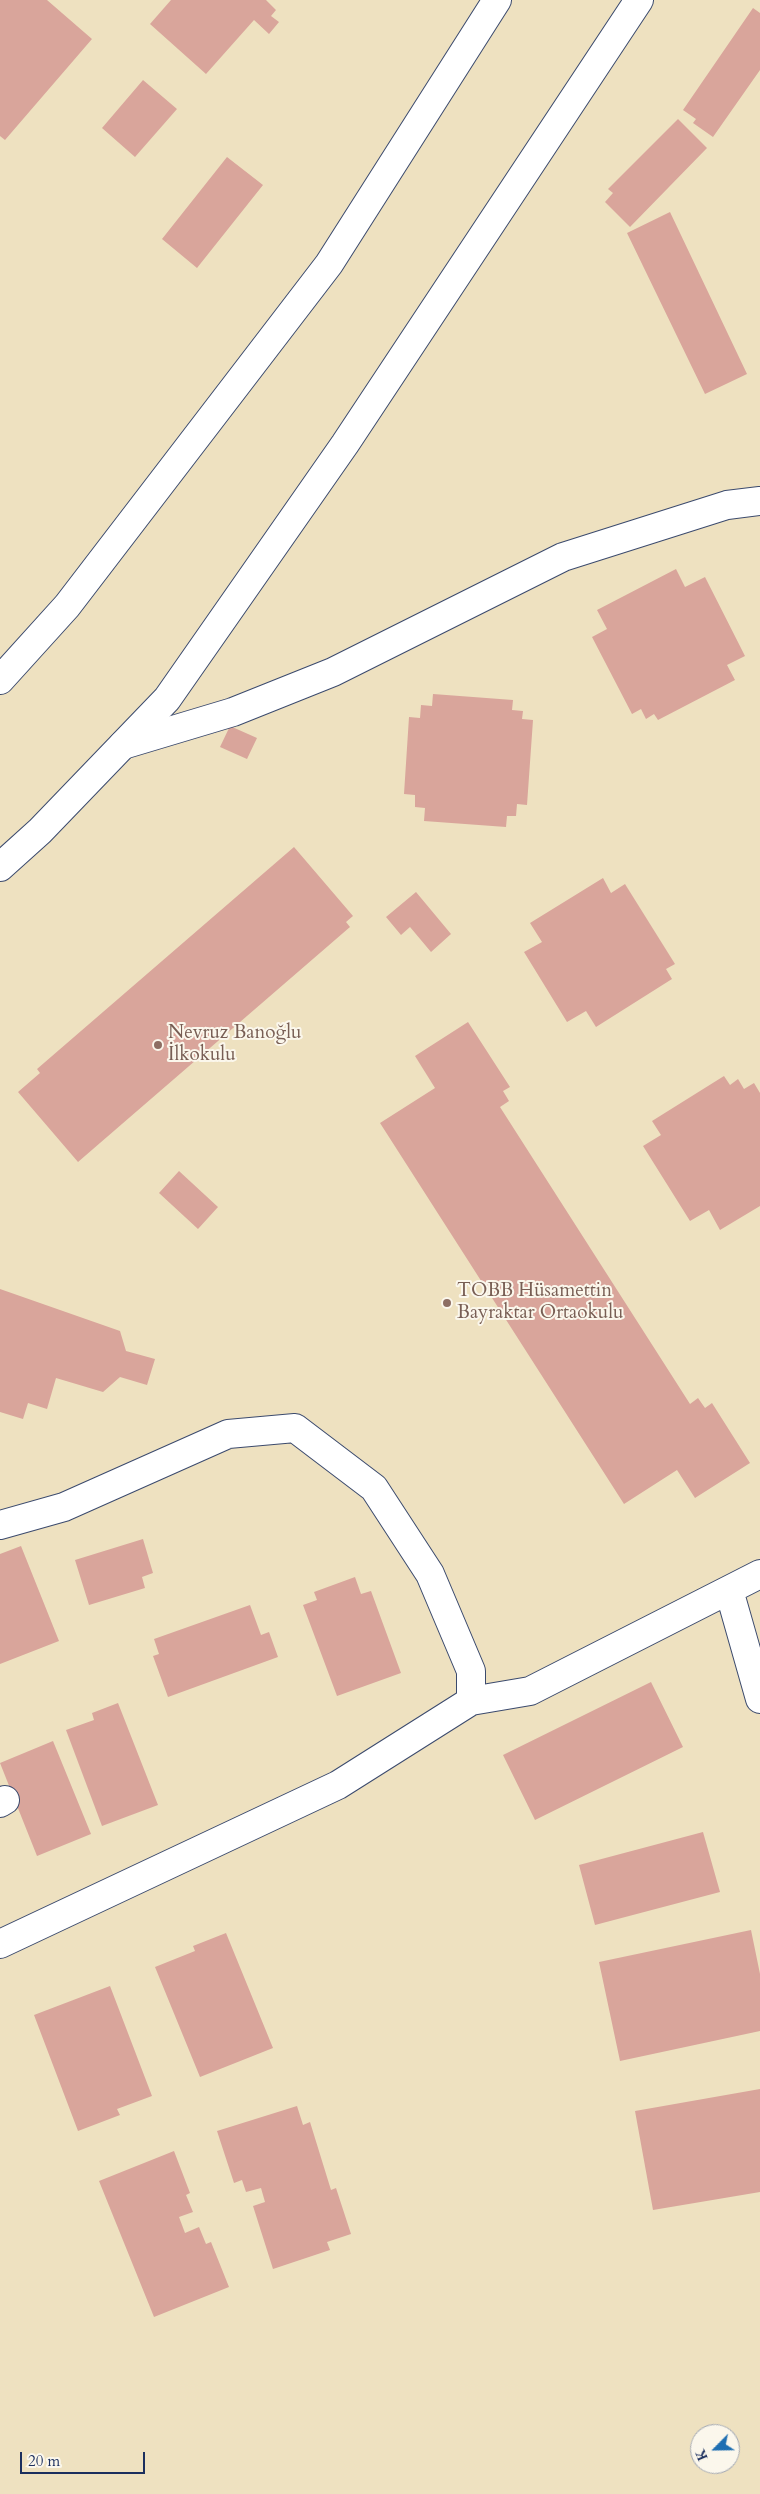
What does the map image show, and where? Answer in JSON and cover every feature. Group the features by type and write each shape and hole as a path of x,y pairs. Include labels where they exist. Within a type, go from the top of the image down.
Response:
{"street":[{"path":"0,680 67,606 329,264 497,0"},
{"path":"0,867 40,831 167,700 340,452 640,0"},
{"path":"123,745 233,712 333,672 563,557 727,505 760,501"},
{"path":"0,1526 64,1507 228,1434 295,1428 374,1488 425,1566 471,1671 470,1701"},
{"path":"0,1944 338,1785 470,1701 530,1691 760,1574"},
{"path":"729,1590 760,1699"}],"building":[{"path":"0,0 47,0 92,39 5,140 0,136"},
{"path":"171,0 266,0 276,10 271,16 279,22 269,34 254,20 206,74 150,24"},
{"path":"753,8 760,13 760,70 713,137 693,123 696,119 683,110"},
{"path":"143,80 177,109 135,157 102,128"},
{"path":"678,119 707,148 630,227 605,202 613,193 608,189"},
{"path":"227,157 263,185 197,268 162,239"},
{"path":"670,212 747,374 705,394 627,233"},
{"path":"676,569 685,587 705,577 745,656 727,665 735,680 658,720 654,714 646,719 641,709 632,714 592,637 607,629 597,610"},
{"path":"433,694 513,700 512,710 523,711 522,719 533,720 527,805 517,804 516,816 507,816 506,827 424,821 425,808 415,807 415,795 404,794 409,717 420,718 421,705 432,706"},
{"path":"230,726 257,738 247,759 220,747"},
{"path":"294,847 353,916 346,922 350,927 78,1162 18,1092 40,1073 37,1069"},
{"path":"603,878 611,893 625,884 675,964 666,969 672,979 596,1027 586,1011 567,1022 524,952 542,942 530,923"},
{"path":"416,892 451,934 431,952 410,927 401,935 386,917"},
{"path":"468,1022 510,1087 503,1091 509,1101 500,1107 690,1404 698,1398 705,1408 712,1403 750,1463 695,1498 677,1470 624,1504 380,1123 435,1088 415,1056"},
{"path":"724,1076 730,1085 738,1079 744,1089 754,1083 760,1093 760,1206 720,1230 709,1210 690,1221 643,1146 661,1135 652,1121"},
{"path":"179,1171 218,1207 198,1229 159,1193"},
{"path":"0,1289 120,1331 126,1351 155,1359 147,1385 120,1377 103,1392 56,1378 47,1409 28,1403 23,1419 0,1412"},
{"path":"143,1539 153,1573 142,1577 145,1588 89,1605 75,1560"},
{"path":"21,1546 59,1641 0,1664 0,1554"},
{"path":"355,1577 361,1594 371,1591 401,1673 337,1696 303,1605 317,1600 314,1592"},
{"path":"250,1605 261,1635 269,1632 278,1657 168,1697 153,1656 159,1654 154,1639"},
{"path":"651,1682 683,1747 535,1820 503,1755"},
{"path":"118,1703 158,1805 102,1826 66,1730 94,1720 92,1713"},
{"path":"53,1741 91,1834 37,1856 0,1763"},
{"path":"703,1832 720,1892 595,1925 579,1865"},
{"path":"751,1930 760,1974 760,2031 620,2061 599,1962"},
{"path":"226,1933 273,2048 200,2077 155,1967 195,1951 193,1946"},
{"path":"110,1986 152,2096 117,2109 120,2115 78,2131 34,2015"},
{"path":"760,2089 760,2192 653,2210 635,2111"},
{"path":"297,2106 303,2125 310,2122 331,2190 336,2188 351,2234 327,2242 330,2250 273,2269 253,2206 265,2202 261,2188 246,2192 242,2180 234,2183 217,2131"},
{"path":"174,2151 190,2193 186,2195 193,2212 179,2217 185,2233 199,2227 206,2244 211,2242 229,2287 154,2317 99,2181"}],"place":[{"name":"Nevruz Banoğlu İlkokulu","path":"158,1045"},
{"name":"TOBB Hüsamettin Bayraktar Ortaokulu","path":"447,1303"}]}
